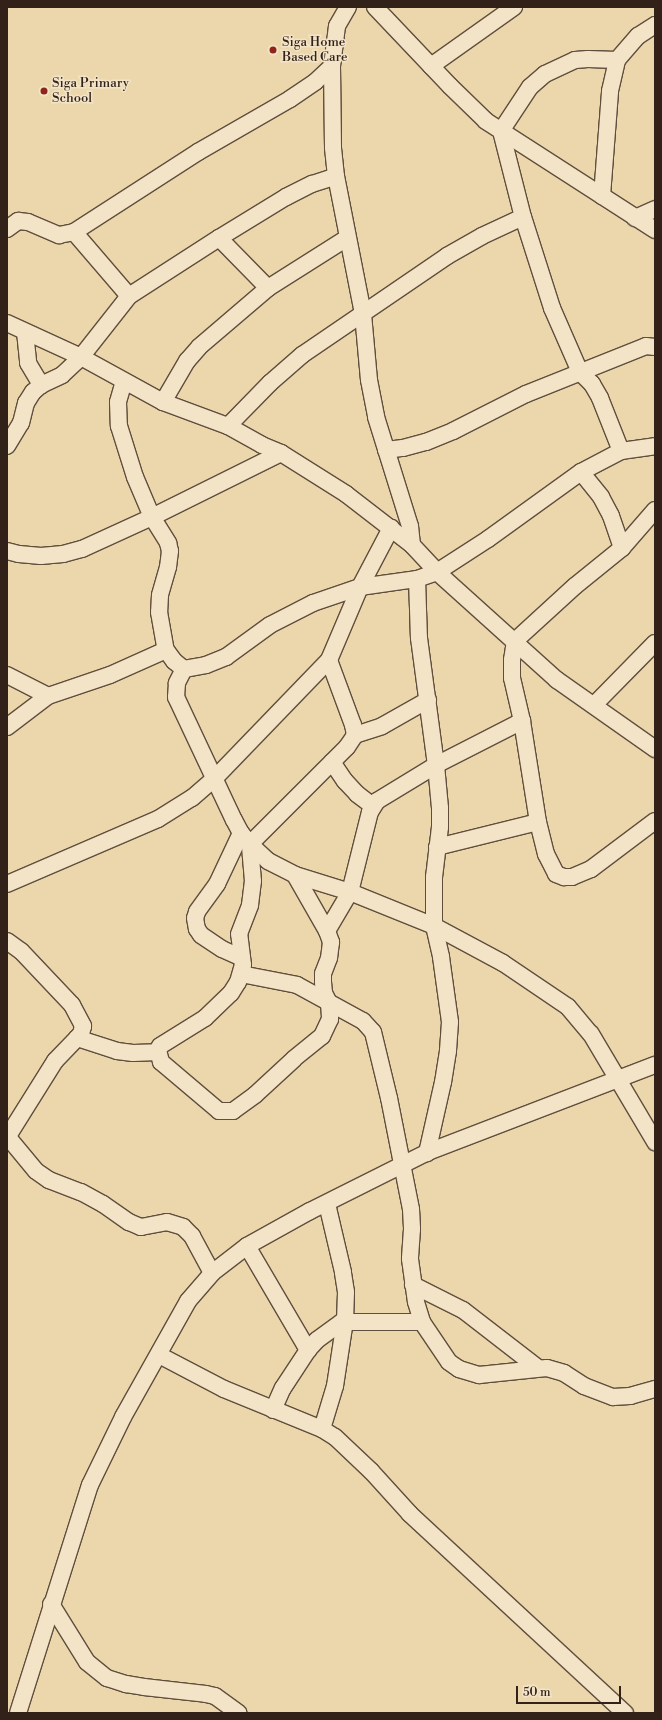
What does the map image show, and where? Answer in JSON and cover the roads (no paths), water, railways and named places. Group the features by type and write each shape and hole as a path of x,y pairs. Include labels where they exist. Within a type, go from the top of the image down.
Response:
{"street":[{"path":"348,7 337,26 332,66 333,148 336,176 363,314 369,380 376,417 410,526 412,545"},
{"path":"375,7 486,121 655,230"},
{"path":"431,66 514,7"},
{"path":"602,196 610,91 617,60 638,36 655,25"},
{"path":"617,60 575,60 545,74 530,87 501,131 523,217 552,308 580,372 597,391 621,451"},
{"path":"7,229 18,221 28,222 59,235 74,232 198,152 290,99 315,82 332,66"},
{"path":"7,446 21,423 26,403 33,392 40,385 62,375 81,357 129,296 286,197 312,184 336,176"},
{"path":"635,218 655,209"},
{"path":"228,426 270,384 302,355 448,256 482,236 523,217"},
{"path":"74,232 129,296"},
{"path":"219,238 268,288"},
{"path":"163,402 187,361 199,347 268,288 347,238"},
{"path":"7,323 81,357 163,402 228,426 262,445 281,453 346,494 392,528 412,545 437,572 557,680 653,744"},
{"path":"25,332 28,363 40,385"},
{"path":"386,450 403,448 453,431 526,394 652,342"},
{"path":"124,381 118,402 119,426 135,477 152,517 168,543 170,551 158,605 166,650 174,661 184,669"},
{"path":"184,669 216,662 226,657 270,625 313,603 360,587 417,579 437,572 488,539 581,472 621,451 655,446"},
{"path":"7,551 19,554 63,554 82,549 152,517 281,453"},
{"path":"581,472 601,497 612,516 622,548"},
{"path":"655,510 622,548 575,586 515,641 512,660 512,678 522,721 538,822 551,866 556,874 564,877 572,877 591,869 655,821"},
{"path":"7,884 158,818 192,798 214,779 329,660 360,587 392,528"},
{"path":"417,579 419,638 428,700 440,808 434,877 434,926 441,957 450,1022 448,1051 443,1082 427,1153"},
{"path":"594,706 655,643"},
{"path":"7,727 48,696 110,675 166,650"},
{"path":"329,660 353,725 355,735"},
{"path":"184,669 177,683 176,697 214,779 246,839 268,862 295,876 350,892 434,926 503,963 568,1007 591,1034 619,1078 655,1142"},
{"path":"7,675 48,696"},
{"path":"242,958 222,949 206,939 197,929 195,918 197,912 246,839 332,762 355,735 382,726 428,700"},
{"path":"327,931 350,892 373,806 377,801 436,765 522,721"},
{"path":"332,762 345,781 357,794 373,806"},
{"path":"437,848 538,822"},
{"path":"246,839 253,881 250,904 239,934 242,958 241,974 231,992 220,1005 205,1018 160,1046 158,1052 161,1062 219,1111 233,1111 255,1095 294,1059 322,1036 330,1019 329,1003 324,993 323,982 331,949 327,931 295,876"},
{"path":"7,941 22,951 72,1005 81,1019 83,1026 81,1034 55,1062 8,1136 22,1156 36,1171 49,1180 81,1192 128,1222 141,1227 167,1222 183,1226 189,1231 212,1273"},
{"path":"241,974 297,985 363,1021 373,1032 390,1098 411,1209 412,1229 410,1258 413,1285 422,1322 449,1362 469,1373 479,1375 547,1368 564,1373 584,1386 613,1397 630,1396 655,1389"},
{"path":"77,1038 117,1051 133,1053 158,1052"},
{"path":"18,1713 51,1604 90,1485 120,1424 188,1301 212,1273 246,1246 427,1153 655,1065"},
{"path":"322,1429 335,1386 345,1321 346,1292 343,1272 327,1204"},
{"path":"246,1246 308,1350"},
{"path":"413,1285 463,1310 538,1368"},
{"path":"273,1410 283,1388 308,1350 327,1332 345,1321 422,1322"},
{"path":"159,1355 224,1389 322,1429 346,1446 410,1514 625,1713"},
{"path":"51,1604 87,1662 107,1678 126,1684 215,1696 238,1713"}],"place":[{"name":"Siga Home Based Care","path":"273,50"},
{"name":"Siga Primary School","path":"44,91"}]}
